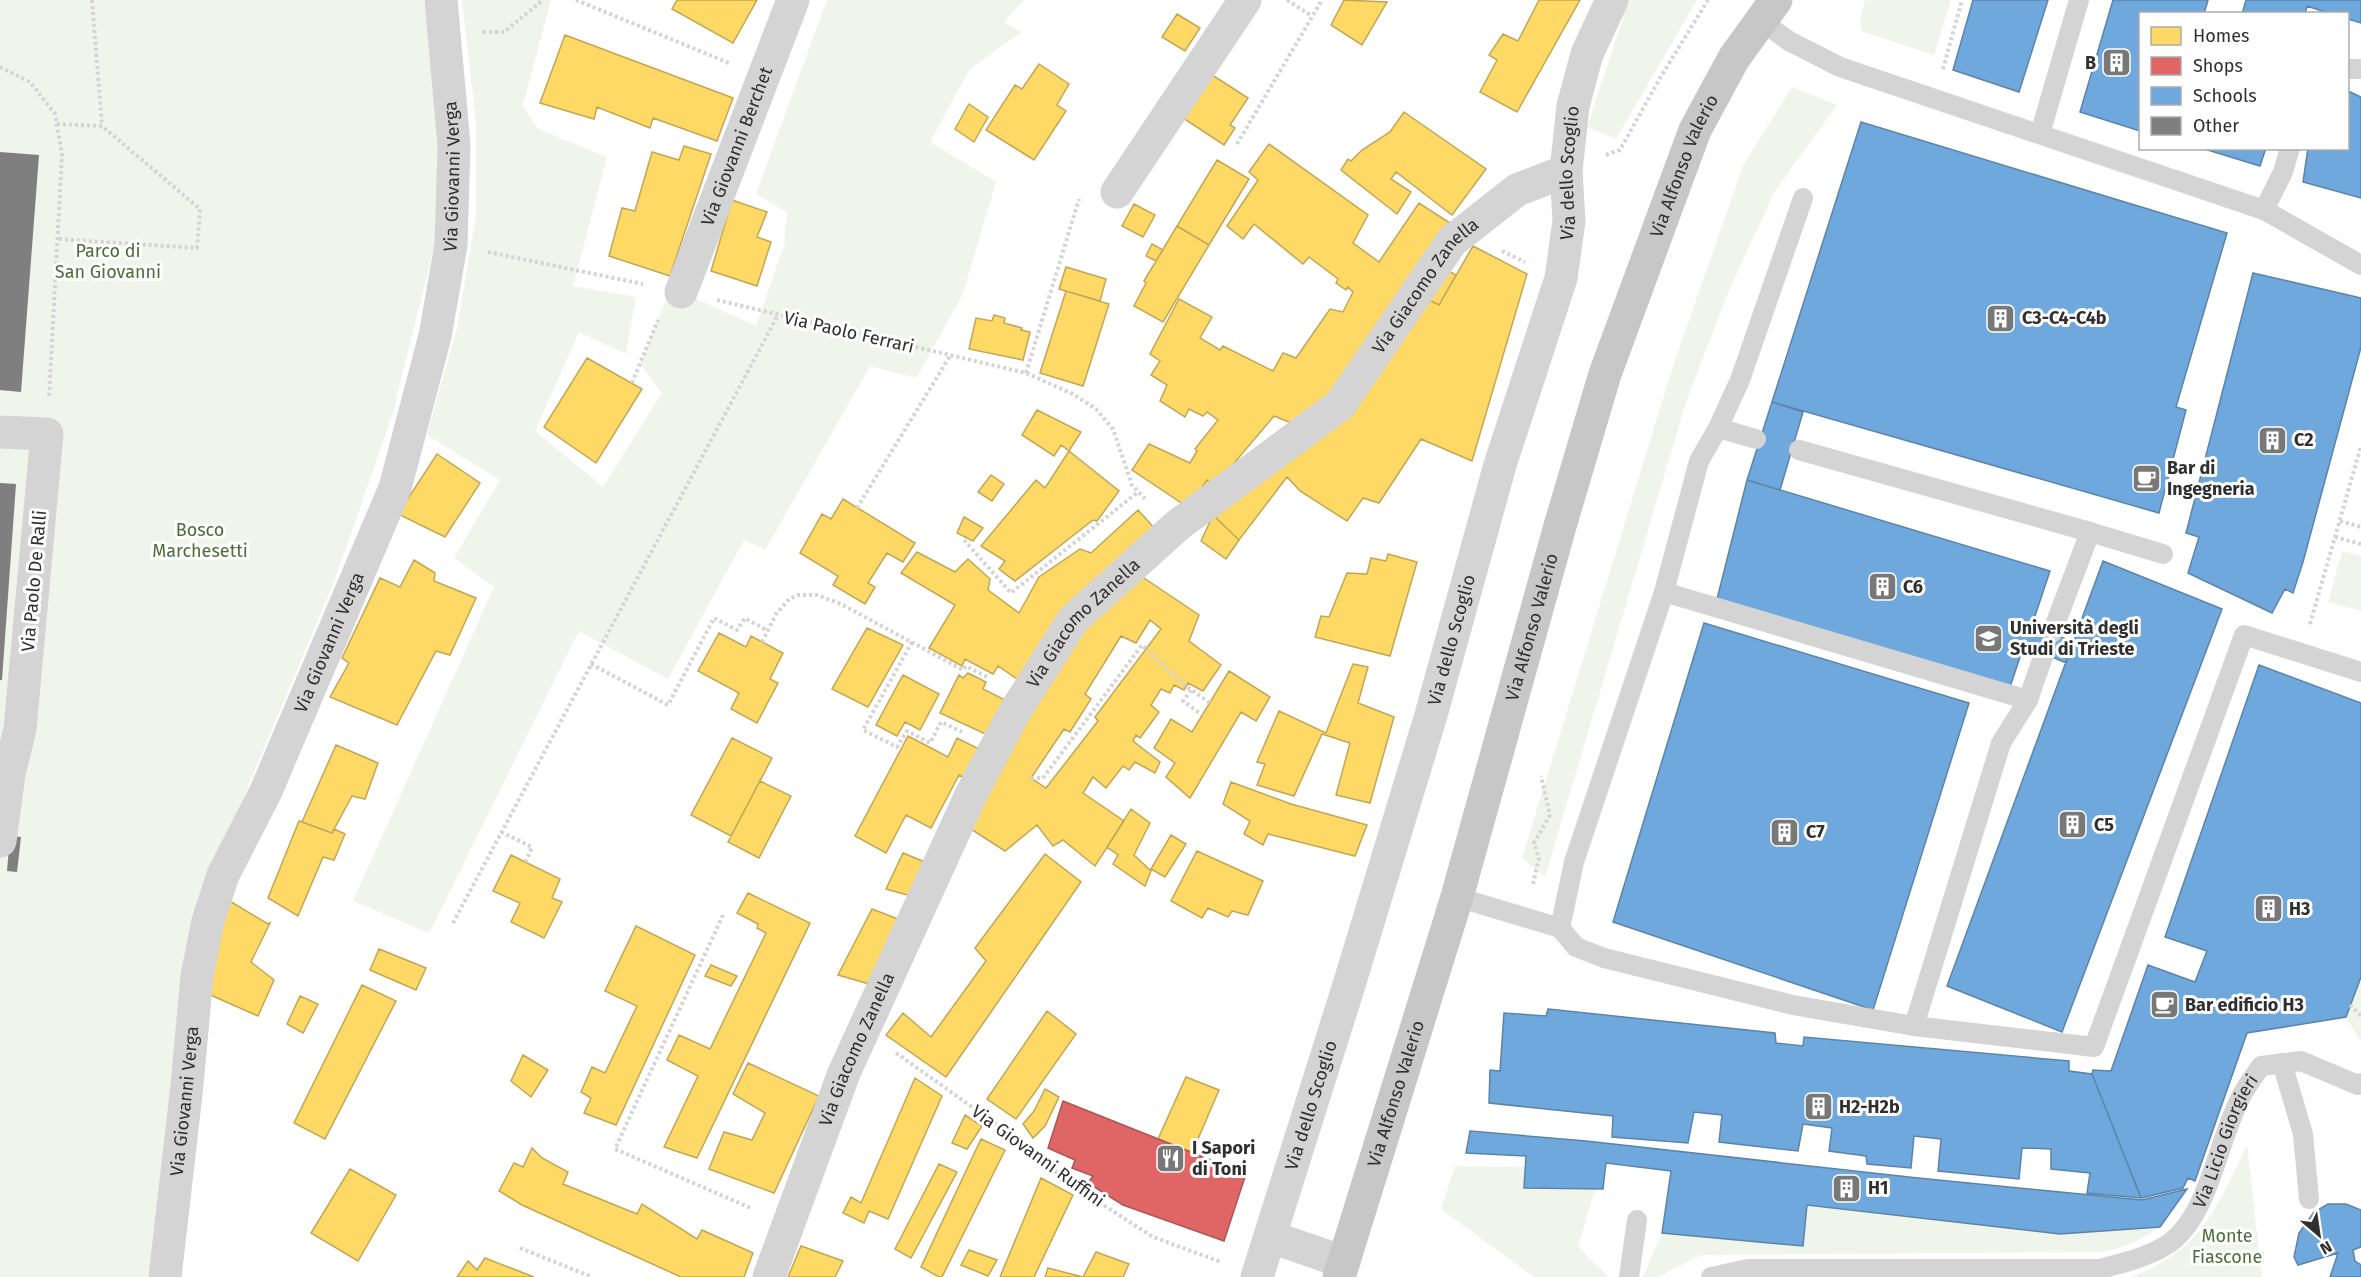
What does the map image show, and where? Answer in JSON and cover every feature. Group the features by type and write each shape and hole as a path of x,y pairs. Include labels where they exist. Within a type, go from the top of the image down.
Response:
{"main road":[{"name":"Via Alfonso Valerio","path":"1342,1269 1457,897 1560,526 1605,374 1695,130 1734,58 1768,10"}],"street":[{"name":"Via Giovanni Berchet","path":"676,291 793,0"},
{"path":"1117,192 1245,0"},
{"name":"Via dello Scoglio","path":"1257,1277 1431,715 1500,465 1561,278 1569,221 1566,171 1573,106 1587,54 1612,0"},
{"name":"Via Giovanni Verga","path":"165,1277 197,976 208,921 223,875 266,791 395,488 435,336 451,245 454,145 443,16"},
{"name":"Via Giacomo Zanella","path":"769,1277 844,1073 970,797 1024,697 1073,620 1178,525 1340,405 1460,232 1516,190 1566,171"},
{"path":"0,432 47,434"},
{"name":"Via Paolo De Ralli","path":"0,841 5,774 20,729 47,434"},
{"path":"1271,1237 1342,1269"}],"lane":[{"path":"2040,134 2079,0"},
{"path":"1768,10 1788,40 1840,67 2264,210 2361,266"},
{"path":"2264,210 2283,172 2289,150"},
{"path":"1560,928 1574,862 1664,592 1699,461 1718,428 1740,380 1803,198"},
{"path":"1718,428 1756,439"},
{"path":"1799,450 2163,554"},
{"path":"2052,633 2090,532"},
{"path":"1664,592 2028,700"},
{"path":"1457,897 1560,928 1576,948 1604,958 1793,1005 1914,1026 2094,1047 2244,634 2361,672"},
{"path":"1914,1026 2001,742 2028,700 2044,654"},
{"name":"Via Licio Giorgieri","path":"1711,1277 1748,1269 2100,1269 2137,1260 2166,1245 2189,1224 2208,1183 2242,1094 2261,1066 2301,1061 2360,1087"},
{"path":"2282,1063 2303,1134 2309,1199"},
{"path":"1629,1277 1637,1220"}],"path":[{"path":"92,0 102,126"},
{"path":"443,16 504,32 543,0"},
{"path":"576,0 763,77"},
{"path":"1287,0 1312,16"},
{"path":"1237,144 1322,0"},
{"path":"1620,150 1660,78 1708,0"},
{"path":"1935,99 1962,0"},
{"path":"0,67 30,82 55,114 62,154 47,434"},
{"path":"57,124 102,126 200,209 197,248 57,239"},
{"path":"1026,373 1085,178 1117,192"},
{"name":"Via Paolo Ferrari","path":"451,245 676,291 1026,373 1073,394 1096,410 1113,429 1132,485 1148,503 1178,525"},
{"path":"632,383 676,291"},
{"path":"453,923 778,315"},
{"path":"857,508 950,356"},
{"path":"2302,652 2361,446"},
{"path":"964,540 1011,593 1138,492"},
{"path":"2340,521 2361,527"},
{"path":"2335,537 2361,544"},
{"path":"762,642 776,614 789,599 798,595 817,595 841,604 963,670 966,666 1024,697"},
{"path":"591,664 668,705 714,618 738,630 745,618 768,631"},
{"path":"912,642 863,730 897,747 907,730 930,743 941,722 996,748"},
{"path":"1031,778 1043,778 1142,645 1191,690 1210,703"},
{"path":"1191,690 1183,701 1202,715"},
{"path":"1533,884 1539,858 1534,843 1550,815 1541,776"},
{"path":"501,832 532,847 525,863"},
{"path":"723,915 615,1149 787,1223"},
{"path":"2350,1005 2361,1016"},
{"name":"Via Giovanni Ruffini","path":"864,1030 999,1126 1080,1190 1153,1237 1222,1263"},
{"path":"520,1248 592,1277"}],"green space":[{"name":"Bosco Marchesetti","path":"0,0 424,0 440,138 435,244 391,419 334,582 199,903 185,951 149,1277 0,1277"},
{"path":"462,0 551,0 523,105 538,129 607,157 573,286 636,297 626,354 579,332 535,431 603,487 662,393 640,364 670,290 681,292 756,326 784,245 787,212 756,194 827,0 1024,0 1004,22 1021,32 969,70 930,142 996,182 962,296 916,378 870,366 765,550 744,540 668,679 579,631 429,933 353,901 494,587 454,558 500,480 427,435 457,328 476,216 476,123"},
{"path":"1629,0 1697,0 1616,139 1587,127"},
{"path":"1865,0 1951,0 1934,55 1863,32 1860,20"},
{"path":"1792,87 1837,105 1775,191 1729,290 1687,399 1545,877 1522,858 1673,366 1743,166"},
{"path":"2342,551 2361,556 2361,611 2328,602"},
{"path":"2361,977 2361,1042 2346,1017"},
{"name":"Monte Fiascone","path":"2247,1145 2262,1277 2131,1277 2175,1254 2191,1240 2215,1208"},
{"path":"1455,1166 1525,1167 1524,1188 1595,1189 1578,1247 1609,1277 1534,1277 1441,1209"},
{"path":"1807,1205 2060,1234 2160,1227 2132,1243 2102,1252 1701,1255 1657,1277 1643,1277 1662,1233 1802,1246"}],"building: Homes":[{"path":"677,0 757,0 733,43 672,9"},
{"path":"1344,0 1387,2 1362,45 1331,25"},
{"path":"1539,0 1580,0 1517,112 1480,92 1497,60 1489,55 1503,34 1518,41"},
{"path":"1177,14 1200,28 1185,51 1162,37"},
{"path":"565,35 733,98 717,141 653,118 650,128 597,107 594,119 540,103"},
{"path":"1039,64 1069,84 1057,105 1066,111 1034,160 986,130 1015,85 1022,89"},
{"path":"1206,71 1248,98 1230,125 1235,128 1224,145 1177,114"},
{"path":"969,104 988,117 974,142 955,129"},
{"path":"1404,112 1486,169 1452,215 1396,172 1391,179 1411,192 1397,214 1341,170 1348,159 1351,161 1362,150 1390,132"},
{"path":"1269,144 1368,215 1353,243 1379,262 1419,203 1450,223 1336,388 1299,426 1274,416 1214,487 1207,480 1189,508 1132,470 1149,444 1190,463 1197,451 1195,449 1218,420 1207,412 1203,416 1189,409 1185,417 1160,401 1167,385 1151,375 1160,361 1150,354 1179,299 1212,317 1200,338 1220,350 1223,346 1273,371 1283,353 1296,358 1330,309 1343,312 1353,292 1348,287 1346,290 1336,283 1338,279 1309,257 1303,264 1254,224 1243,239 1227,226 1258,180 1249,172"},
{"path":"684,146 711,154 670,276 609,256 622,208 635,211 652,152 679,160"},
{"path":"1217,160 1249,179 1209,245 1177,226"},
{"path":"732,200 767,212 757,237 771,242 757,286 711,271"},
{"path":"1134,204 1155,215 1143,237 1122,226"},
{"path":"1177,226 1209,245 1163,322 1134,306 1146,283 1144,281"},
{"path":"1152,244 1163,250 1156,261 1146,256"},
{"path":"1473,246 1527,274 1472,461 1421,439 1379,503 1363,498 1347,521 1300,491 1287,477 1239,540 1213,515 1425,298 1439,305"},
{"path":"1066,267 1106,279 1100,301 1059,289"},
{"path":"1445,269 1456,275 1439,305 1425,298"},
{"path":"1066,291 1109,304 1083,386 1040,373"},
{"path":"994,315 1005,318 1004,323 1030,332 1023,360 969,349 976,318 992,321"},
{"path":"587,358 642,389 596,463 544,427"},
{"path":"1037,410 1081,432 1069,451 1061,445 1054,456 1022,435"},
{"path":"1069,451 1119,491 1097,521 1093,520 1015,581 999,569 1005,561 981,546 1036,480 1045,488"},
{"path":"437,454 480,483 445,537 398,514"},
{"path":"991,475 1004,484 992,501 978,492"},
{"path":"843,499 915,543 903,562 887,553 868,583 875,587 865,604 833,585 838,576 800,553 822,514 831,519"},
{"path":"1138,510 1158,532 1023,683 998,666 993,674 965,659 962,666 929,648 955,605 901,573 917,552 955,572 968,559 990,579 988,590 1019,613 1039,577 1080,549 1091,553"},
{"path":"1213,515 1239,540 1226,559 1201,541"},
{"path":"964,517 983,528 973,541 957,533"},
{"path":"1388,554 1417,562 1390,656 1315,637 1321,616 1329,617 1347,573 1367,574 1371,558 1386,561"},
{"path":"414,560 435,573 434,581 476,598 450,655 436,651 397,725 330,697 349,663 342,658 380,578 400,587"},
{"path":"1135,572 1199,615 1189,641 1221,665 1203,691 1188,683 1184,690 1174,685 1170,693 1161,689 1151,705 1159,712 1140,738 1136,735 1133,741 1160,762 1155,773 1135,762 1129,770 1123,766 1106,788 1093,777 1083,793 1124,821 1095,866 1063,840 1053,846 1037,825 1005,851 963,824 1096,607","holes":["1150,620 1161,629 1095,717 1098,721 1046,788 1031,778 1064,729 1070,732 1091,699 1085,694 1121,636 1136,643"]},
{"path":"867,628 903,645 868,707 832,689"},
{"path":"719,633 746,647 751,636 783,653 770,679 778,683 757,723 731,709 739,693 698,671"},
{"path":"1353,664 1368,667 1358,703 1394,717 1370,803 1336,795 1350,743 1322,734 1294,796 1257,785 1265,764 1257,762 1279,711 1326,733"},
{"path":"1229,671 1270,697 1256,721 1241,712 1190,798 1166,777 1175,763 1154,748 1171,719 1192,732"},
{"path":"968,673 986,682 983,689 1011,703 994,738 940,713 959,675 963,678"},
{"path":"903,675 939,694 920,730 905,722 897,736 876,725"},
{"path":"908,736 948,757 957,738 987,753 972,782 959,775 931,828 906,815 886,853 855,836"},
{"path":"732,738 772,758 731,836 691,815"},
{"path":"336,745 378,763 365,799 352,796 332,833 302,822"},
{"path":"760,781 791,796 759,858 728,842"},
{"path":"1231,782 1291,804 1367,825 1355,856 1268,834 1263,845 1244,834 1250,821 1223,804"},
{"path":"1131,809 1150,823 1134,855 1151,871 1145,886 1113,864 1118,855 1107,847"},
{"path":"299,821 332,833 334,829 345,834 334,860 323,857 298,916 268,898"},
{"path":"1171,835 1186,844 1165,877 1151,869"},
{"path":"1197,851 1263,881 1248,915 1232,911 1228,917 1208,908 1202,918 1171,901"},
{"path":"903,853 932,865 915,897 886,889"},
{"path":"1045,854 1081,882 946,1077 886,1035 903,1013 931,1037 986,961 975,948"},
{"path":"511,855 560,879 552,898 562,902 544,938 511,922 520,903 493,891"},
{"path":"748,893 810,923 697,1158 664,1147 698,1076 667,1060 679,1035 710,1049 766,933 757,928 758,924 737,913"},
{"path":"223,897 268,924 270,923 251,962 274,980 258,1016 206,993"},
{"path":"872,909 903,921 873,985 838,975"},
{"path":"636,926 695,955 616,1125 584,1113 591,1098 581,1092 592,1067 605,1073 637,1006 605,991"},
{"path":"379,949 426,968 416,990 370,970"},
{"path":"711,965 737,976 731,986 705,976"},
{"path":"362,985 396,1001 325,1139 294,1123"},
{"path":"300,996 318,1004 303,1033 287,1024"},
{"path":"1047,1011 1076,1034 1016,1119 987,1099"},
{"path":"523,1055 548,1070 531,1097 511,1081"},
{"path":"748,1063 819,1096 774,1193 709,1169 724,1132 752,1140 765,1113 733,1094"},
{"path":"1186,1077 1219,1090 1192,1153 1158,1139"},
{"path":"915,1078 942,1096 888,1219 869,1211 864,1223 843,1213 851,1197 861,1203"},
{"path":"1045,1089 1059,1097 1045,1126 1033,1138 1023,1124 1034,1111"},
{"path":"965,1115 982,1126 967,1149 952,1143"},
{"path":"981,1139 1005,1150 942,1277 939,1277 921,1267"},
{"path":"532,1148 542,1158 568,1172 563,1184 637,1214 642,1204 697,1239 702,1230 753,1253 744,1277 681,1277 522,1205 499,1191 514,1163 523,1167"},
{"path":"939,1164 957,1172 911,1258 895,1249"},
{"path":"350,1169 396,1195 358,1261 311,1233"},
{"path":"1041,1178 1073,1195 1034,1277 1000,1277"},
{"path":"801,1246 843,1261 835,1277 788,1277"},
{"path":"969,1250 997,1260 988,1276 961,1265"},
{"path":"1096,1252 1129,1264 1123,1277 1083,1277"},
{"path":"485,1258 534,1277 457,1277 468,1261 477,1270"},
{"path":"1048,1268 1083,1277 1045,1277"}],"building: Shops":[{"path":"1063,1101 1246,1174 1224,1241 1123,1205 1088,1183 1093,1176 1072,1168 1075,1160 1048,1148"}],"building: Schools":[{"name":"B","path":"1973,0 2048,0 2019,92 1953,70"},
{"name":"B","path":"2113,0 2208,0 2205,12 2139,12 2139,131 2080,112"},
{"path":"2246,0 2361,0 2361,23 2349,19 2349,12 2325,12 2307,6 2306,12 2243,12"},
{"path":"2349,91 2361,97 2361,198 2303,182 2308,150 2349,150"},
{"name":"C3-C4-C4b","path":"1861,122 2227,233 2176,407 2186,410 2159,513 1772,402"},
{"path":"2208,150 2265,150 2260,166"},
{"name":"C2","path":"2253,273 2361,298 2361,347 2303,562 2293,593 2285,589 2272,613 2188,573 2199,537 2186,533"},
{"path":"1772,402 1803,412 1780,490 1747,480"},
{"name":"C6","path":"1747,480 2050,571 2032,625 2073,642 2066,663 2024,645 2009,690 1716,603"},
{"name":"C5","path":"2103,561 2222,609 2062,1032 1947,986"},
{"name":"C7","path":"1704,623 1969,703 1873,1010 1613,922"},
{"name":"H3","path":"2259,665 2361,703 2361,977 2346,1017 2247,1033 2195,1181 2188,1178 2183,1188 2141,1198 2092,1074 2093,1070 2111,1071 2148,965 2195,982 2207,951 2165,937"},
{"name":"H2-H2b","path":"1548,1009 1775,1033 1776,1043 1803,1046 1804,1037 2069,1061 2069,1071 2092,1074 2141,1198 2087,1193 2090,1173 2051,1169 2051,1149 2022,1148 2019,1179 1938,1171 1941,1139 1914,1136 1911,1168 1867,1164 1866,1156 1829,1151 1832,1128 1803,1124 1798,1151 1719,1142 1722,1115 1694,1112 1688,1143 1612,1137 1613,1116 1489,1103 1490,1070 1500,1071 1504,1013 1546,1016"},
{"name":"H1","path":"1470,1131 1586,1141 2142,1200 2187,1189 2160,1227 2060,1234 1807,1205 1803,1246 1662,1233 1671,1171 1606,1163 1603,1189 1524,1188 1526,1156 1466,1153"},
{"path":"2328,1204 2346,1204 2361,1210 2361,1247 2353,1250 2355,1261 2361,1265 2361,1277 2330,1277 2338,1253 2298,1265 2294,1257 2299,1233 2314,1212"}],"building: Other":[{"path":"0,152 39,155 21,392 0,390"},
{"path":"0,483 16,484 2,680 0,680"},
{"path":"10,836 21,837 17,872 7,871"}],"place":[{"name":"B","path":"2117,63"},
{"name":"C3-C4-C4b","path":"2001,318"},
{"name":"C2","path":"2273,440"},
{"name":"Bar di Ingegneria","path":"2146,478"},
{"name":"C6","path":"1882,587"},
{"name":"Università degli Studi di Trieste","path":"1989,638"},
{"name":"C5","path":"2073,825"},
{"name":"C7","path":"1785,832"},
{"name":"H3","path":"2268,909"},
{"name":"Bar edificio H3","path":"2164,1005"},
{"name":"H2-H2b","path":"1818,1107"},
{"name":"I Sapori di Toni","path":"1171,1158"},
{"name":"H1","path":"1847,1188"}],"park label":[{"name":"Parco di San Giovanni","path":"108,261"}]}
